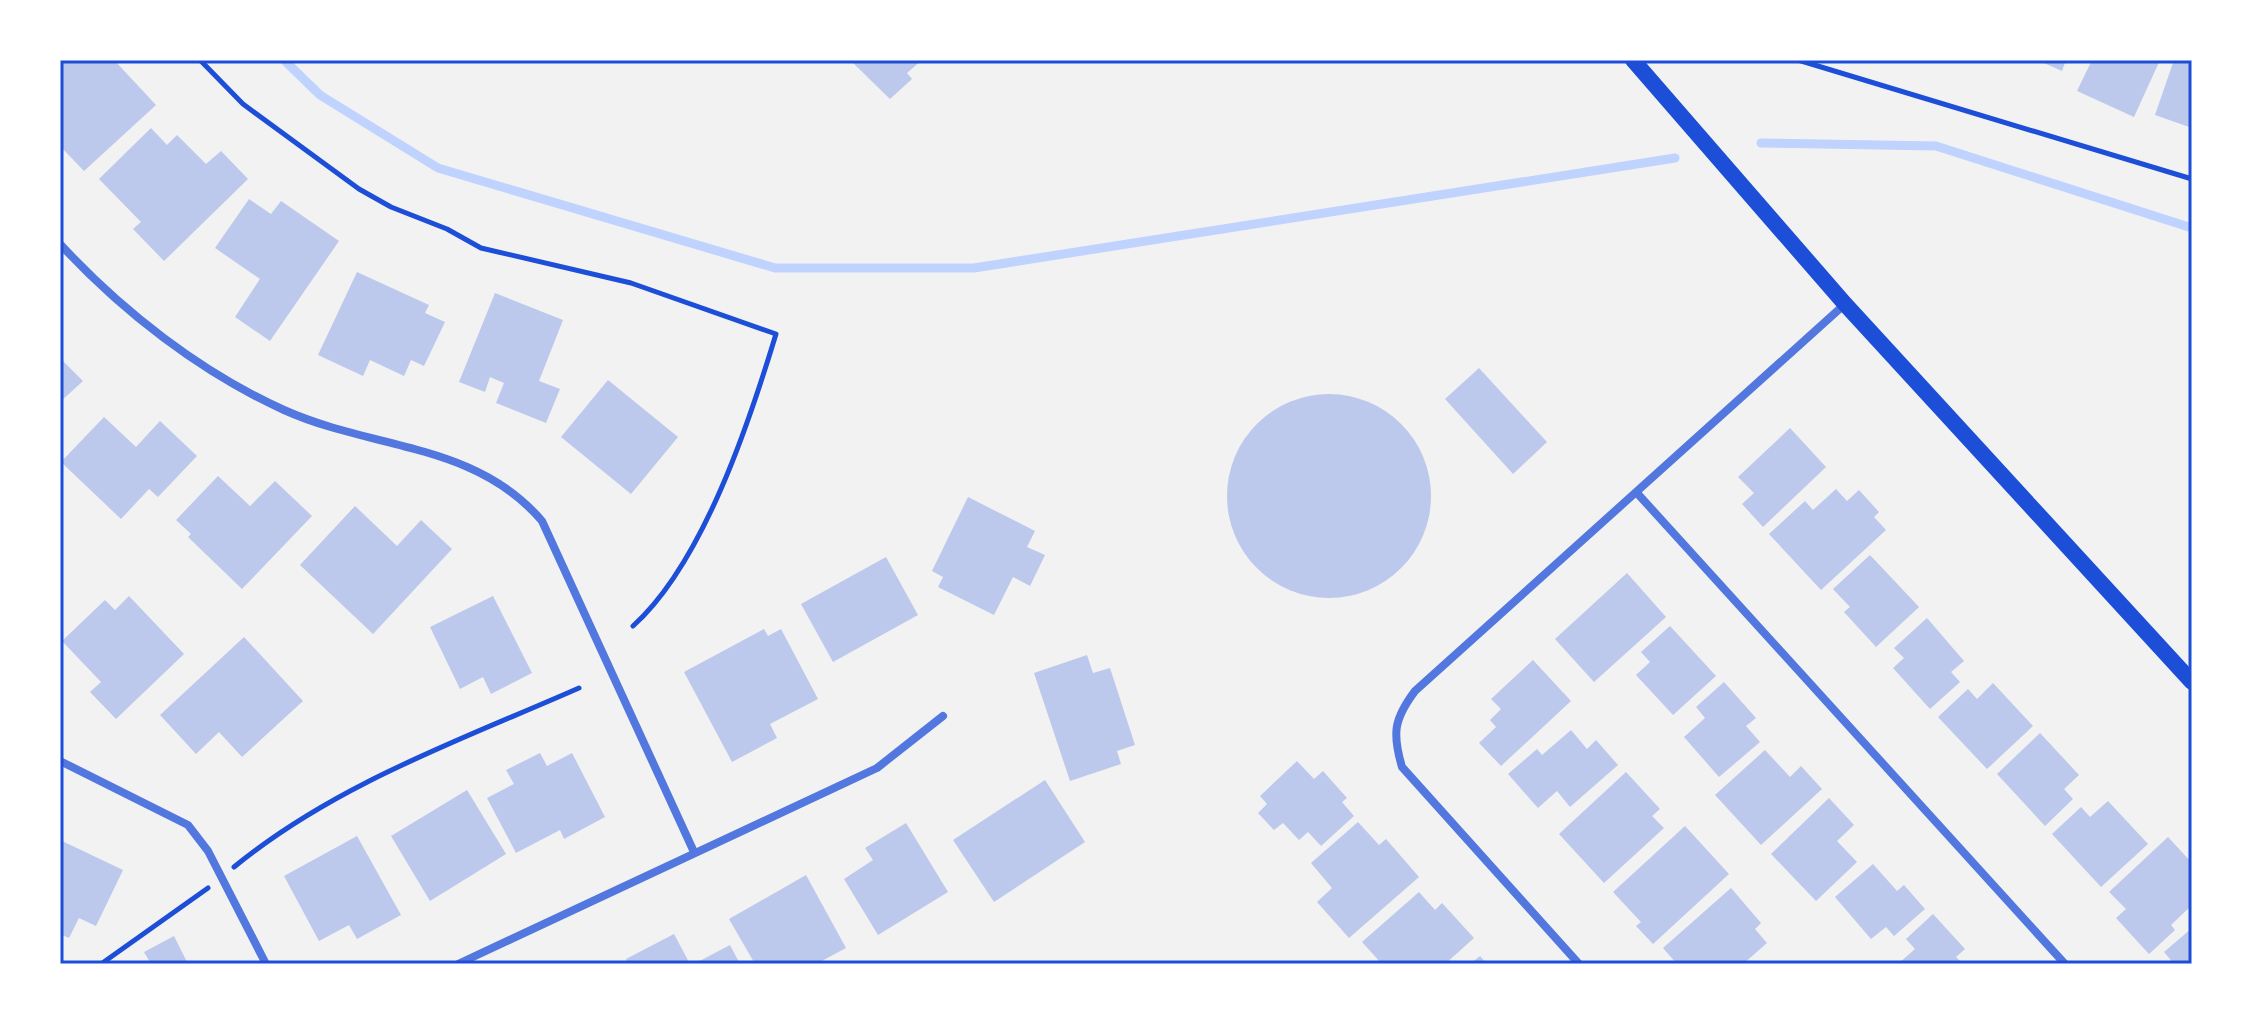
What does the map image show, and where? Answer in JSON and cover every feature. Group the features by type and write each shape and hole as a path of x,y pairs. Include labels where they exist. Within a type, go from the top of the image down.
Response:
{"main road":[{"path":"1633,60 1845,304 2192,682"}],"street":[{"path":"60,244 126,308 174,344 284,410 363,438 459,462 498,479 524,500 542,521 694,852"},
{"path":"1579,964 1402,767 1394,741 1400,711 1415,691 1845,304"},
{"path":"1637,493 2065,964"},
{"path":"458,964 877,768 943,716"},
{"path":"60,761 188,825 221,877 266,964"}],"path":[{"path":"200,60 243,104 359,189 391,207 447,229 481,248 631,283 776,334 748,421 695,540 667,585 633,626"},
{"path":"1798,60 2192,179"},
{"path":"101,964 259,846 349,790 579,688"}],"building":[{"path":"63,60 114,60 156,105 84,171 60,146 60,63"},
{"path":"850,60 922,60 907,73 912,79 890,99"},
{"path":"2037,60 2066,60 2062,71"},
{"path":"2092,60 2160,60 2134,117 2077,91"},
{"path":"2174,60 2192,60 2192,128 2155,115"},
{"path":"151,128 167,145 177,135 206,164 221,151 248,179 164,261 133,229 141,222 99,179"},
{"path":"249,199 271,214 281,201 339,241 270,341 235,317 260,279 215,248"},
{"path":"357,272 429,305 425,313 445,322 424,366 411,360 404,376 370,360 363,376 318,355"},
{"path":"495,293 563,320 539,381 560,389 546,423 496,403 504,383 490,377 485,392 459,382"},
{"path":"60,358 83,381 60,402"},
{"path":"1479,368 1547,442 1513,474 1445,399"},
{"path":"608,380 678,437 631,494 561,437"},
{"path":"1329,394 1368,402 1386,411 1401,424 1414,439 1423,457 1431,496 1423,535 1414,553 1401,568 1386,581 1368,590 1329,598 1290,590 1272,581 1257,568 1244,553 1235,535 1227,496 1235,457 1244,439 1257,424 1272,411 1290,402"},
{"path":"104,417 136,447 160,421 197,456 158,497 149,489 121,519 61,462"},
{"path":"1790,428 1826,467 1763,527 1742,504 1754,493 1738,477"},
{"path":"218,476 250,506 275,481 312,516 242,589 188,537 191,534 176,520"},
{"path":"1836,489 1847,501 1859,490 1879,512 1874,517 1886,530 1821,590 1769,534 1805,501 1813,510"},
{"path":"968,497 1035,531 1027,547 1045,555 1030,586 1013,577 994,615 938,587 943,577 932,571"},
{"path":"355,506 397,546 421,520 452,549 373,634 300,565"},
{"path":"1870,555 1919,607 1876,647 1844,612 1850,607 1833,589"},
{"path":"886,557 918,615 833,662 801,604"},
{"path":"1627,573 1666,617 1594,682 1555,639"},
{"path":"129,596 184,654 116,719 90,692 101,682 62,641 105,600 115,610"},
{"path":"493,596 532,673 491,694 483,677 460,689 430,627"},
{"path":"1927,618 1964,661 1951,672 1960,682 1930,709 1893,668 1904,658 1894,648"},
{"path":"1670,626 1716,676 1673,715 1636,675 1650,662 1641,652"},
{"path":"764,629 768,636 781,629 818,699 770,724 777,738 732,762 684,672"},
{"path":"244,637 303,701 242,757 219,732 196,754 160,715"},
{"path":"1087,655 1093,673 1110,668 1135,745 1117,751 1121,764 1070,781 1034,673"},
{"path":"1533,660 1571,701 1501,766 1479,743 1496,727 1490,720 1501,709 1491,699"},
{"path":"1724,682 1756,718 1746,726 1760,742 1719,777 1684,737 1705,718 1696,707"},
{"path":"1993,683 2033,726 1987,769 1938,717 1968,689 1977,699"},
{"path":"1571,730 1587,749 1596,740 1618,765 1570,807 1557,791 1538,808 1508,774 1537,749 1542,755"},
{"path":"2040,733 2079,775 2064,789 2073,799 2045,826 1997,774"},
{"path":"1765,750 1790,777 1801,766 1822,789 1761,845 1715,795"},
{"path":"540,753 547,766 572,753 605,817 564,839 560,830 516,853 487,798 514,784 506,770"},
{"path":"1297,761 1314,779 1323,771 1347,798 1342,802 1354,816 1321,846 1308,832 1299,840 1283,823 1274,830 1258,813 1267,804 1260,796"},
{"path":"1626,772 1660,809 1652,816 1664,828 1604,883 1559,834"},
{"path":"1045,780 1085,842 994,902 953,840"},
{"path":"467,790 506,854 430,901 391,836"},
{"path":"1829,798 1854,825 1837,841 1857,862 1816,901 1771,854"},
{"path":"2108,801 2148,844 2101,887 2052,834 2081,807 2090,817"},
{"path":"1358,822 1379,845 1386,839 1419,877 1349,938 1317,902 1332,888 1311,863"},
{"path":"906,823 948,892 878,935 844,879 873,860 865,848"},
{"path":"1685,826 1729,874 1653,944 1636,926 1641,922 1613,892"},
{"path":"357,836 401,915 357,939 349,925 319,941 284,876"},
{"path":"2168,837 2192,863 2192,905 2171,925 2175,930 2149,954 2116,918 2126,909 2109,892"},
{"path":"60,840 123,870 96,926 79,918 69,938 60,934"},
{"path":"1873,864 1897,891 1904,885 1925,909 1894,936 1886,927 1871,939 1835,897"},
{"path":"806,875 846,948 816,964 755,964 729,919"},
{"path":"1731,888 1761,923 1755,929 1767,943 1743,964 1677,964 1663,948"},
{"path":"1419,892 1435,910 1442,903 1474,938 1445,964 1382,964 1362,942"},
{"path":"1933,914 1965,949 1956,957 1963,964 1898,964 1915,949 1906,939"},
{"path":"2192,928 2192,964 2174,964 2164,952"},
{"path":"674,934 690,964 629,964 626,959"},
{"path":"174,936 188,964 151,964 144,952"},
{"path":"730,945 740,964 694,964"},
{"path":"1480,956 1487,964 1470,964"}],"waterway":[{"path":"284,60 320,95 438,168 775,268 974,268 1675,158"},
{"path":"1761,143 1936,146 2192,228"}]}
